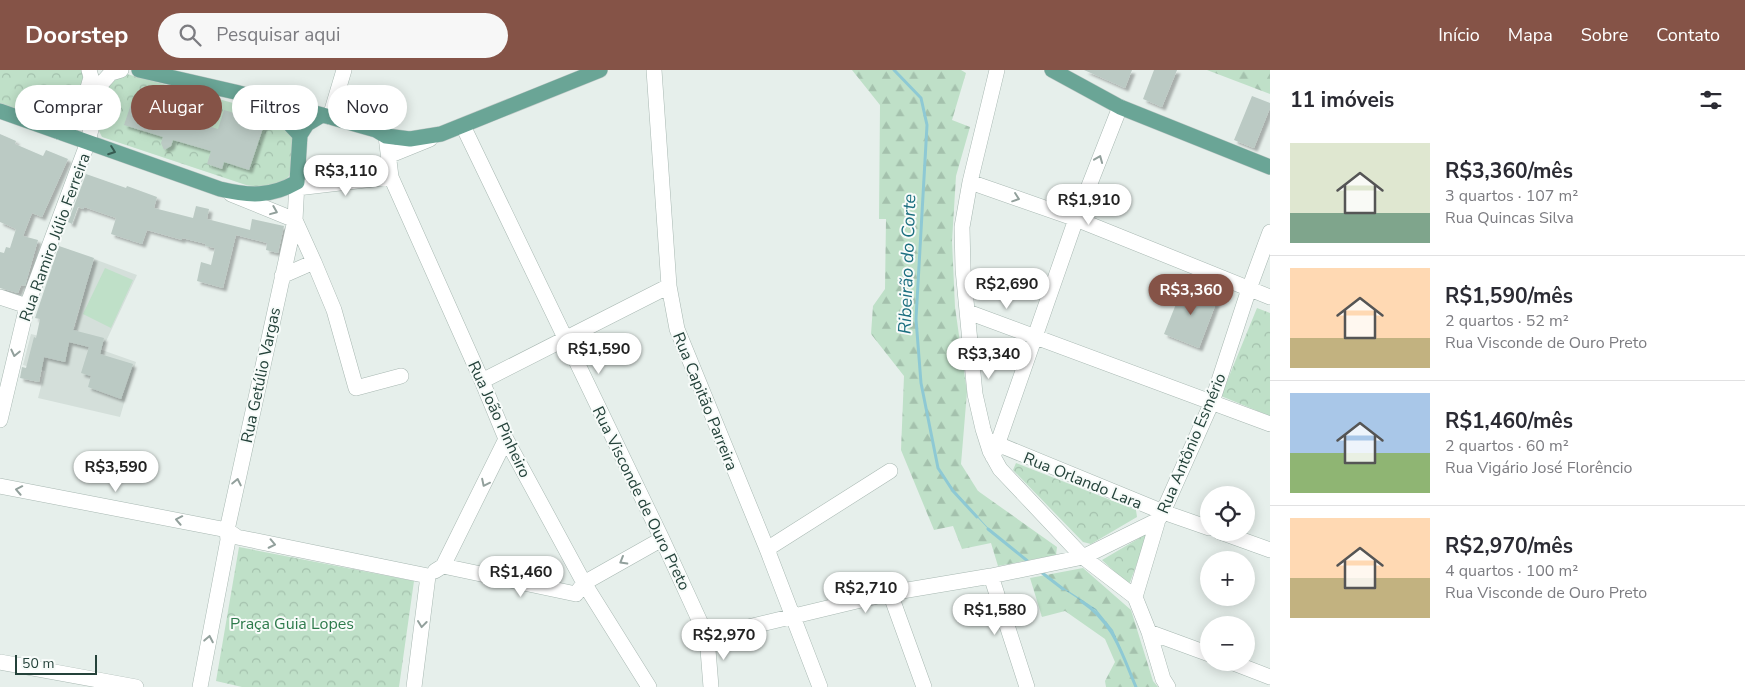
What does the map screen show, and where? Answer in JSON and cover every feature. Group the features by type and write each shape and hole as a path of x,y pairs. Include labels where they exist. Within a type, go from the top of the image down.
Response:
{"main road":[{"path":"139,70 232,91"},
{"path":"318,114 376,130 392,145 410,139 440,134 463,126 600,70"},
{"path":"1052,70 1120,107 1270,167"},
{"path":"0,112 220,189 244,195 272,192 297,185 300,135 307,124 326,116"},
{"path":"295,130 300,135"}],"street":[{"path":"59,132 79,120 92,76 88,70"},
{"path":"326,116 344,70"},
{"name":"Rua Capitão Parreira","path":"654,70 669,286 677,329 767,549 820,687"},
{"path":"997,70 970,182 962,227 963,269 975,394 1000,469 1083,557 1134,598 1149,632 1163,679 1168,687"},
{"name":"Rua Ramiro Júlio Ferreira","path":"0,420 27,306 88,142 102,83 116,71"},
{"path":"992,447 1036,337 1076,219 1120,107"},
{"name":"Rua Visconde de Ouro Preto","path":"463,126 707,636 711,687"},
{"name":"Rua João Pinheiro","path":"392,145 391,177 482,381 506,440 584,583 649,687"},
{"path":"297,185 391,177"},
{"path":"970,182 1076,219 1270,297"},
{"name":"Rua Getúlio Vargas","path":"231,536 282,276 295,220 297,185"},
{"path":"220,189 295,220 334,310 356,388 401,376"},
{"name":"Rua Antônio Esmério","path":"1134,598 1160,516 1212,402 1270,232"},
{"path":"282,276 314,262"},
{"path":"482,381 669,286"},
{"path":"0,296 27,306"},
{"path":"968,312 1270,424"},
{"path":"0,486 428,576 443,566 506,440"},
{"name":"Rua Orlando Lara","path":"992,447 1160,516 1200,526"},
{"path":"767,549 890,471"},
{"path":"707,636 890,594 1062,563 1083,557 1160,516"},
{"path":"200,687 231,536"},
{"path":"443,566 576,594 584,583 662,539"},
{"path":"1245,541 1270,550"},
{"path":"414,687 428,576"},
{"path":"991,576 1026,687"},
{"path":"890,594 924,687"},
{"path":"1149,632 1200,651"},
{"path":"0,662 136,687"},
{"path":"1254,671 1270,677"}],"shaded area":[{"path":"94,259 137,275 102,350 136,362 120,417 38,398 45,371 23,365 31,334 59,341 63,326 75,329 87,280 51,268 52,264 89,275"}],"green space":[{"path":"0,70 84,70 86,78 84,85 15,85 15,108 0,103"},
{"path":"852,70 961,70 966,73 952,120 970,127 956,176 952,241 955,307 967,392 961,464 978,491 1057,547 1056,555 998,566 991,543 962,549 953,526 934,530 901,450 904,376 871,334 873,306 885,289 886,219 879,219 880,105"},
{"path":"1207,70 1270,70 1270,94"},
{"path":"123,73 167,85 131,85 131,130 222,130 222,100 232,103 232,130 289,130 293,134 293,167 290,174 286,179 274,185 246,185 102,137 98,130 121,130 121,85 107,85"},
{"path":"105,268 133,280 111,328 83,314"},
{"path":"1257,308 1270,313 1270,416 1221,396"},
{"path":"1016,463 1136,510 1137,517 1091,544 1083,542 1013,470"},
{"path":"1148,533 1129,585 1102,560"},
{"name":"Praça Guia Lopes","path":"239,547 414,581 399,687 242,687 216,681"},
{"path":"1083,568 1131,610 1153,681 1158,687 1106,687 1105,681 1115,662 1105,639 1065,611 1042,617 1030,578"}],"water":[{"path":"921,98 928,125 916,319 927,125"},
{"path":"921,383 938,467 954,490 991,531 1058,584 1096,609 1113,630 1137,687 1112,631 1095,610 1057,585 990,531 953,491 938,468"}],"building":[{"path":"1084,70 1132,70 1125,88"},
{"path":"1154,70 1177,70 1162,107 1143,99"},
{"path":"1252,96 1270,103 1270,108 1254,148 1234,140"},
{"path":"131,104 131,127 124,125"},
{"path":"224,110 232,112 232,130 262,130 249,170 224,162 222,169 207,164 211,151 173,140 171,146 164,150 161,143 163,137 140,130 222,130"},
{"path":"0,134 16,141 15,144 43,156 46,150 68,159 42,217 32,213 23,236 38,240 25,286 21,285 18,293 0,288 0,252 4,253 6,247 10,248 16,229 0,222"},
{"path":"86,174 157,197 154,208 193,218 196,206 209,209 207,219 250,230 252,219 284,226 278,253 266,250 267,243 236,235 223,288 197,281 201,262 211,265 215,248 205,246 206,244 182,238 182,240 147,230 142,244 111,234 116,218 84,207 83,209 78,207 72,224 68,222"},
{"path":"59,246 94,258 73,330 104,338 100,354 133,364 121,399 88,387 91,376 81,373 89,347 69,342 65,362 44,357 39,382 20,378 22,367 26,368 34,337 36,338 40,319 35,318"},
{"path":"1184,284 1218,298 1199,348 1164,334"}],"waterway":[{"name":"Ribeirão do Corte","path":"894,70 921,98 927,125 916,319 921,383 938,468 953,491 977,517"},
{"name":"Ribeirão do Corte","path":"988,529 1030,563"},
{"name":"Ribeirão do Corte","path":"1041,572 1063,589"},
{"name":"Ribeirão do Corte","path":"1081,601 1109,629 1121,650 1136,687"}]}
